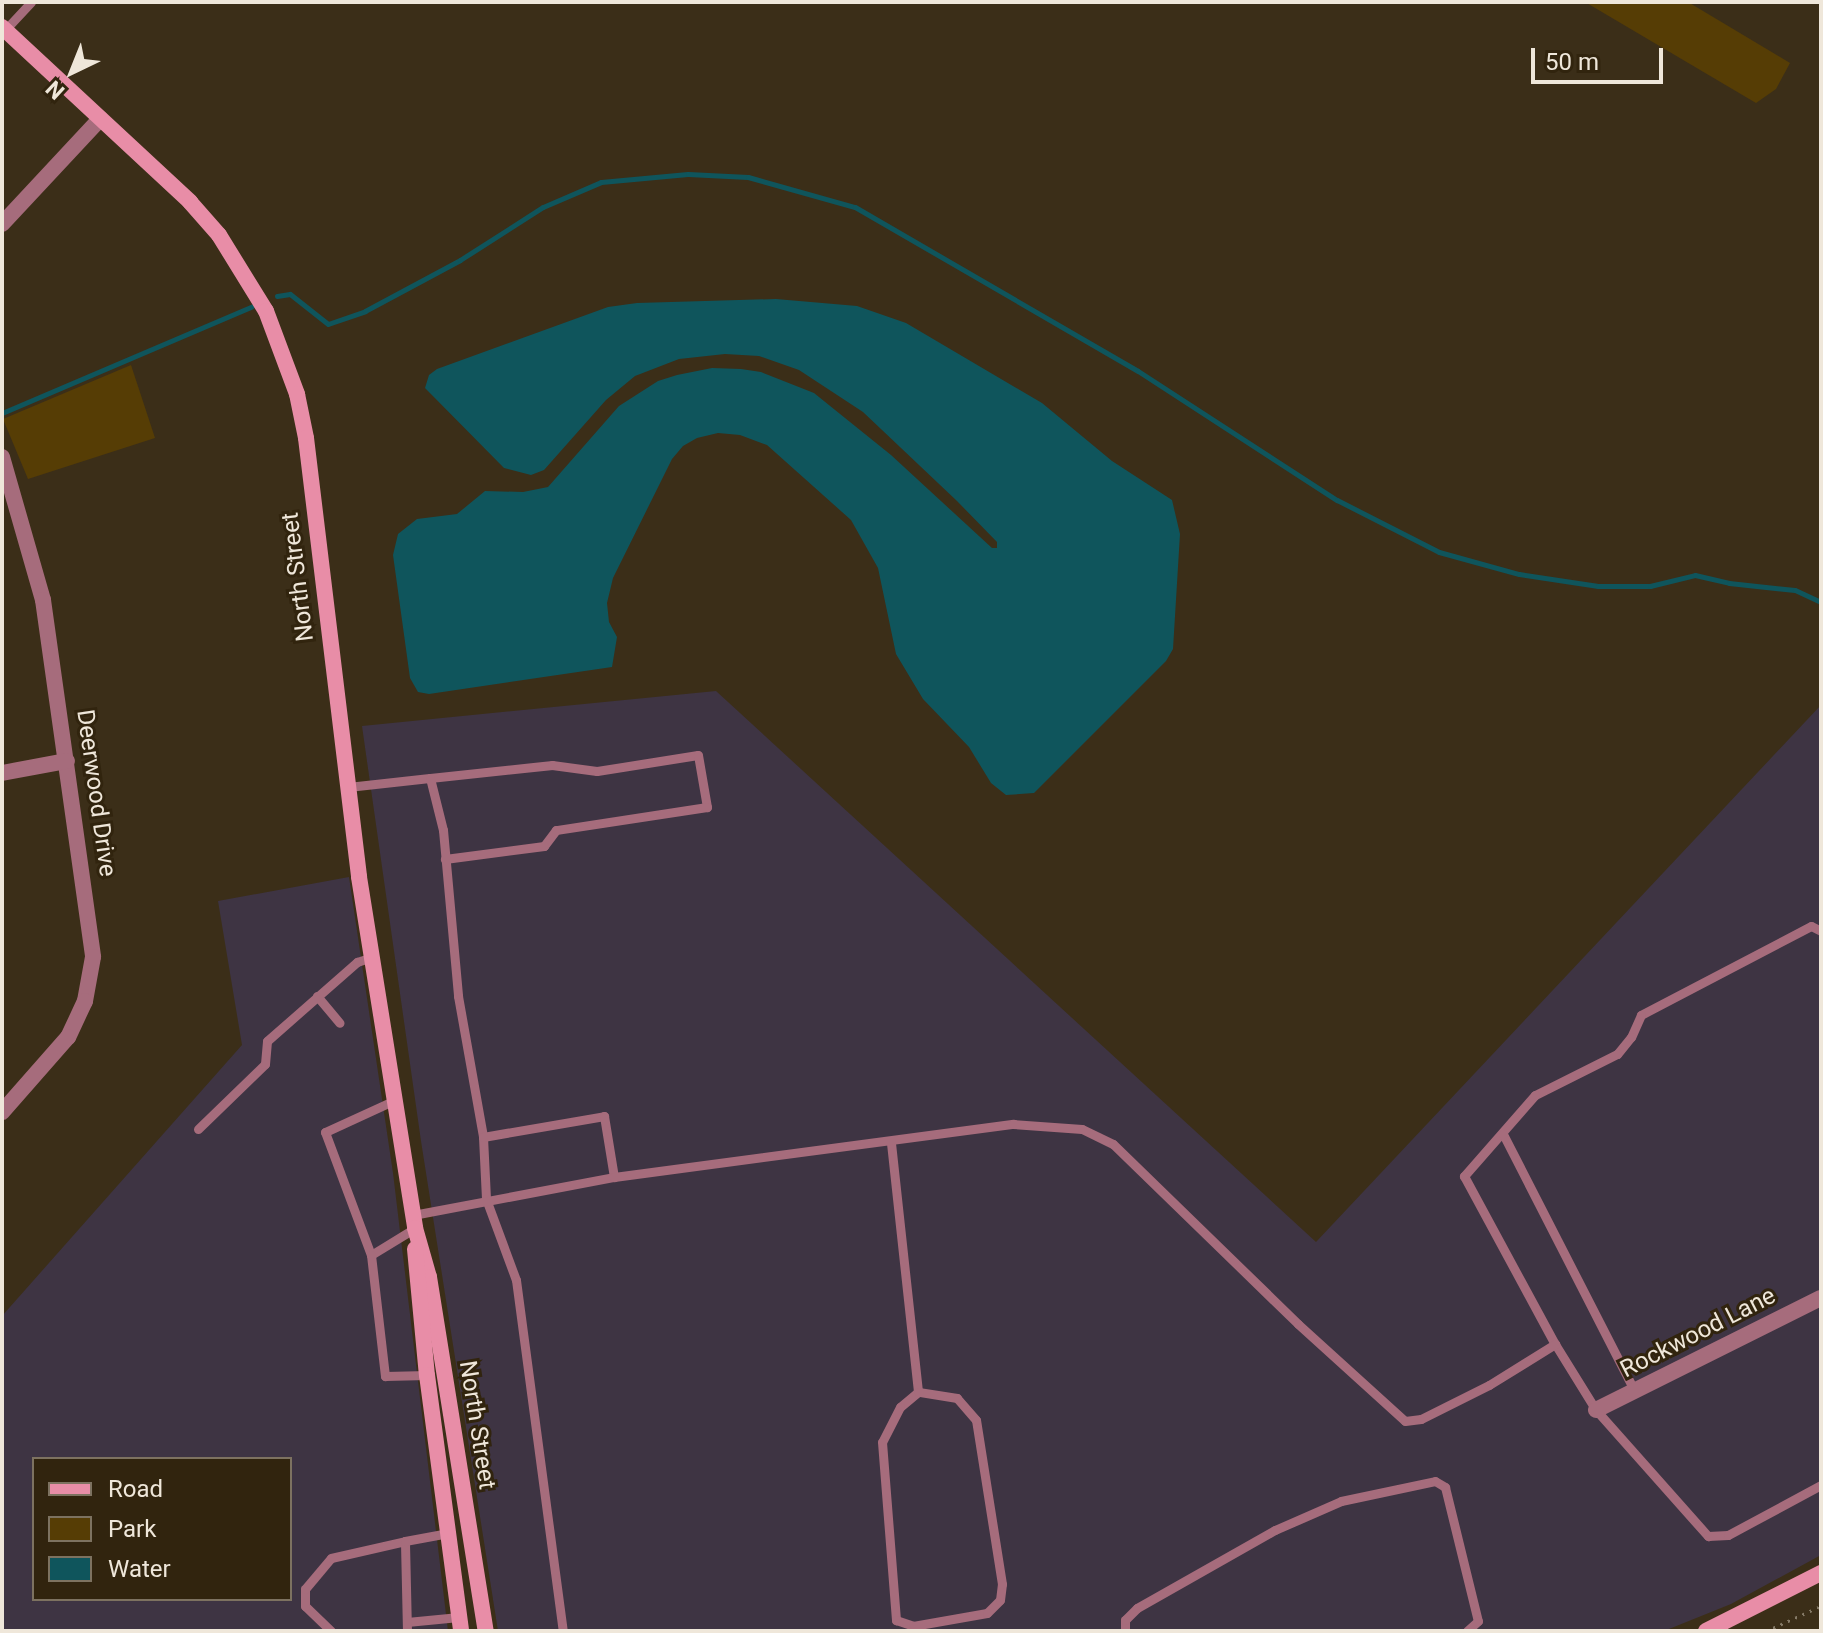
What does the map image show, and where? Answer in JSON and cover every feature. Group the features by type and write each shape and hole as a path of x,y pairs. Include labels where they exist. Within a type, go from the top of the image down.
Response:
{"street":[{"name":"North Street","path":"3,29 190,202 219,235 246,274 282,347 306,438 372,957 414,1222 429,1277 486,1631"},
{"path":"2,224 100,119"},
{"name":"Deerwood Drive","path":"2,457 43,600 92,942 89,987 68,1037 2,1112"},
{"path":"2,773 67,761"},
{"name":"North Street","path":"414,1222 416,1280 460,1624"},
{"name":"Rockwood Lane","path":"1596,1410 1821,1298"},
{"path":"1706,1631 1821,1573"}],"lane":[{"path":"3,29 31,2"},
{"path":"348,787 552,765 597,771 698,755 707,807 556,830 544,846 445,859"},
{"path":"430,778 443,830 458,996 483,1137 486,1199 516,1280 563,1631"},
{"path":"1821,931 1811,926 1641,1015 1631,1037 1617,1054 1535,1095 1464,1176 1555,1344 1596,1410 1708,1536 1728,1535 1821,1485"},
{"path":"198,1129 265,1064 267,1041 357,962 372,957"},
{"path":"317,996 340,1023"},
{"path":"395,1100 325,1132 371,1255 385,1376 427,1375"},
{"path":"483,1137 604,1116 614,1177"},
{"path":"371,1255 414,1222 486,1199 614,1177 891,1143 1013,1124 1082,1129 1113,1144 1298,1324 1405,1421 1421,1419 1489,1385 1555,1344"},
{"path":"1503,1134 1635,1392"},
{"path":"891,1143 918,1392"},
{"path":"918,1392 957,1398 976,1420 1002,1584 1000,1600 987,1613 913,1626 896,1620 882,1442 900,1407 918,1392"},
{"path":"1125,1631 1125,1620 1137,1608 1275,1530 1341,1501 1435,1481 1445,1487 1478,1621 1467,1631"},
{"path":"331,1631 305,1606 305,1589 331,1558 448,1533"},
{"path":"405,1541 407,1626 460,1624"}],"path":[{"path":"1766,1631 1821,1606"}],"shaded area":[{"path":"716,691 1316,1242 1821,705 1821,1555 1731,1604 1664,1631 498,1631 421,1141 362,726"},
{"path":"349,877 393,1173 448,1631 2,1631 2,1316 242,1045 218,901"}],"green space":[{"path":"1585,2 1688,2 1790,63 1776,89 1756,103"},
{"path":"131,365 155,438 28,479 3,419"}],"water":[{"path":"776,299 857,306 906,323 1042,403 1112,461 1172,500 1180,534 1173,649 1166,661 1034,793 1006,795 991,783 969,747 923,699 896,654 878,568 851,520 767,445 740,435 718,433 697,438 683,446 672,459 613,578 607,603 609,622 617,637 612,667 429,694 418,692 410,678 393,555 398,534 417,519 457,514 485,491 523,492 548,487 619,406 658,381 677,375 712,368 741,369 761,372 814,393 891,455 992,548 997,548 997,542 957,501 863,412 799,370 759,356 725,354 679,359 635,376 606,400 544,470 531,475 504,468 425,388 429,375 437,369 608,307 637,303"}],"waterway":[{"path":"277,296 290,294 328,324 365,311 460,260 543,207 601,182 688,174 748,177 855,207 1138,371 1337,500 1439,552 1519,574 1598,586 1650,586 1695,575 1729,583 1795,590 1821,602"},
{"path":"2,413 251,307"}]}
